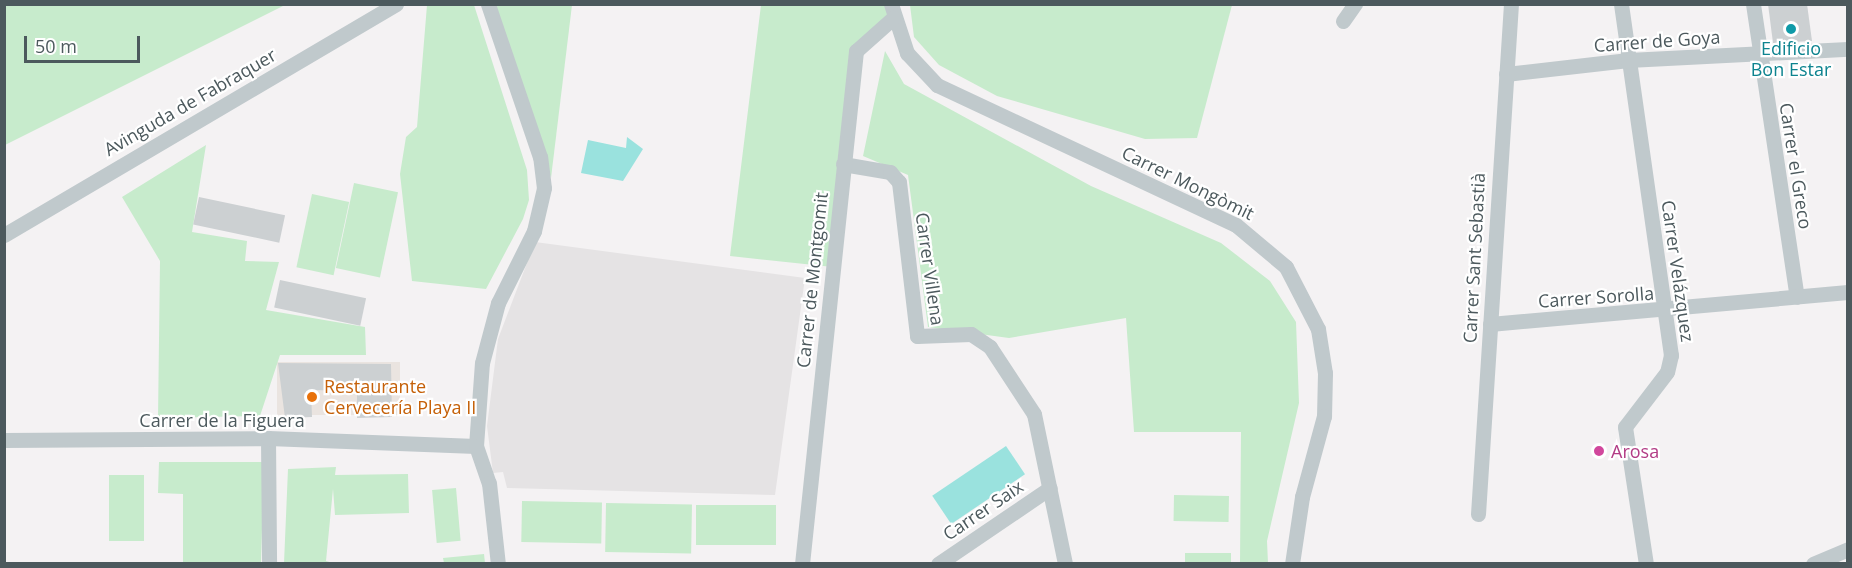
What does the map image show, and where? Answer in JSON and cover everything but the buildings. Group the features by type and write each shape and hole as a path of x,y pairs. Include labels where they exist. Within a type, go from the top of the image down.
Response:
{"street":[{"name":"Avinguda de Fabraquer","path":"4,235 396,4"},
{"path":"488,4 540,157 544,188 534,231 498,303 487,343 476,446 489,483 498,564"},
{"path":"1343,21 1355,4"},
{"name":"Carrer Sant Sebastià","path":"1478,514 1511,4"},
{"name":"Carrer Velázquez","path":"1621,4 1671,355 1667,372 1625,426 1646,564"},
{"name":"Carrer el Greco","path":"1753,4 1797,297"},
{"name":"Carrer de Montgomit","path":"802,564 856,51 892,11"},
{"name":"Carrer Mongòmit","path":"892,11 907,53 937,85 1236,225 1286,267 1318,329 1325,373 1324,416 1302,497 1292,564"},
{"name":"Carrer de Goya","path":"1506,74 1628,60 1848,49"},
{"name":"Carrer Villena","path":"843,164 890,172 899,182 917,336 971,334 990,347 1034,414 1050,488"},
{"name":"Carrer Sorolla","path":"1490,324 1664,311 1848,292"},
{"path":"268,438 269,564"},
{"name":"Carrer de la Figuera","path":"4,440 268,438 476,446"},
{"path":"1050,488 1065,564"},
{"name":"Carrer Saix","path":"938,564 1050,488"},
{"path":"1813,564 1848,549"}],"shaded area":[{"path":"535,242 805,278 775,495 507,488 503,472 493,473 487,426 498,339"},
{"path":"277,362 400,362 400,415 277,415"}],"green space":[{"path":"5,4 285,4 285,5 5,145"},
{"path":"910,4 1232,5 1197,138 1145,139 997,96 939,65 914,37"},
{"path":"427,5 474,5 527,170 529,200 523,219 486,289 412,281 400,174 406,137 417,127"},
{"path":"496,5 572,5 551,178 497,9"},
{"path":"761,5 891,5 893,18 856,51 833,267 730,256"},
{"path":"885,51 904,84 1091,186 1221,243 1270,281 1296,322 1299,403 1267,541 1268,563 1240,563 1241,432 1134,432 1126,318 1009,338 928,327 908,175 863,156"},
{"path":"206,145 192,232 247,241 245,261 279,262 266,310 365,327 366,355 280,355 260,416 158,418 160,261 122,197"},
{"path":"354,183 398,192 380,277 336,268"},
{"path":"312,194 349,202 334,275 296,267"},
{"path":"159,462 264,462 261,563 183,563 183,494 158,493"},
{"path":"336,467 335,475 408,474 409,513 335,515 333,489 326,561 333,563 284,563 288,469"},
{"path":"109,475 144,475 144,541 109,541"},
{"path":"456,488 461,541 437,543 432,490"},
{"path":"1174,495 1229,496 1229,522 1174,521"},
{"path":"522,501 602,502 601,543 521,542"},
{"path":"606,503 692,505 691,553 605,552"},
{"path":"696,505 776,505 776,545 696,545"},
{"path":"1185,553 1231,553 1231,563 1185,563"},
{"path":"484,554 485,563 444,563 443,558"}],"water":[{"path":"627,137 643,149 623,181 581,173 588,140 626,148"},
{"path":"1006,446 1025,474 951,524 932,496"}],"place":[{"name":"Edificio Bon Estar","path":"1791,29"},
{"name":"Restaurante Cervecería Playa II","path":"312,397"},
{"name":"Arosa","path":"1599,451"}]}
